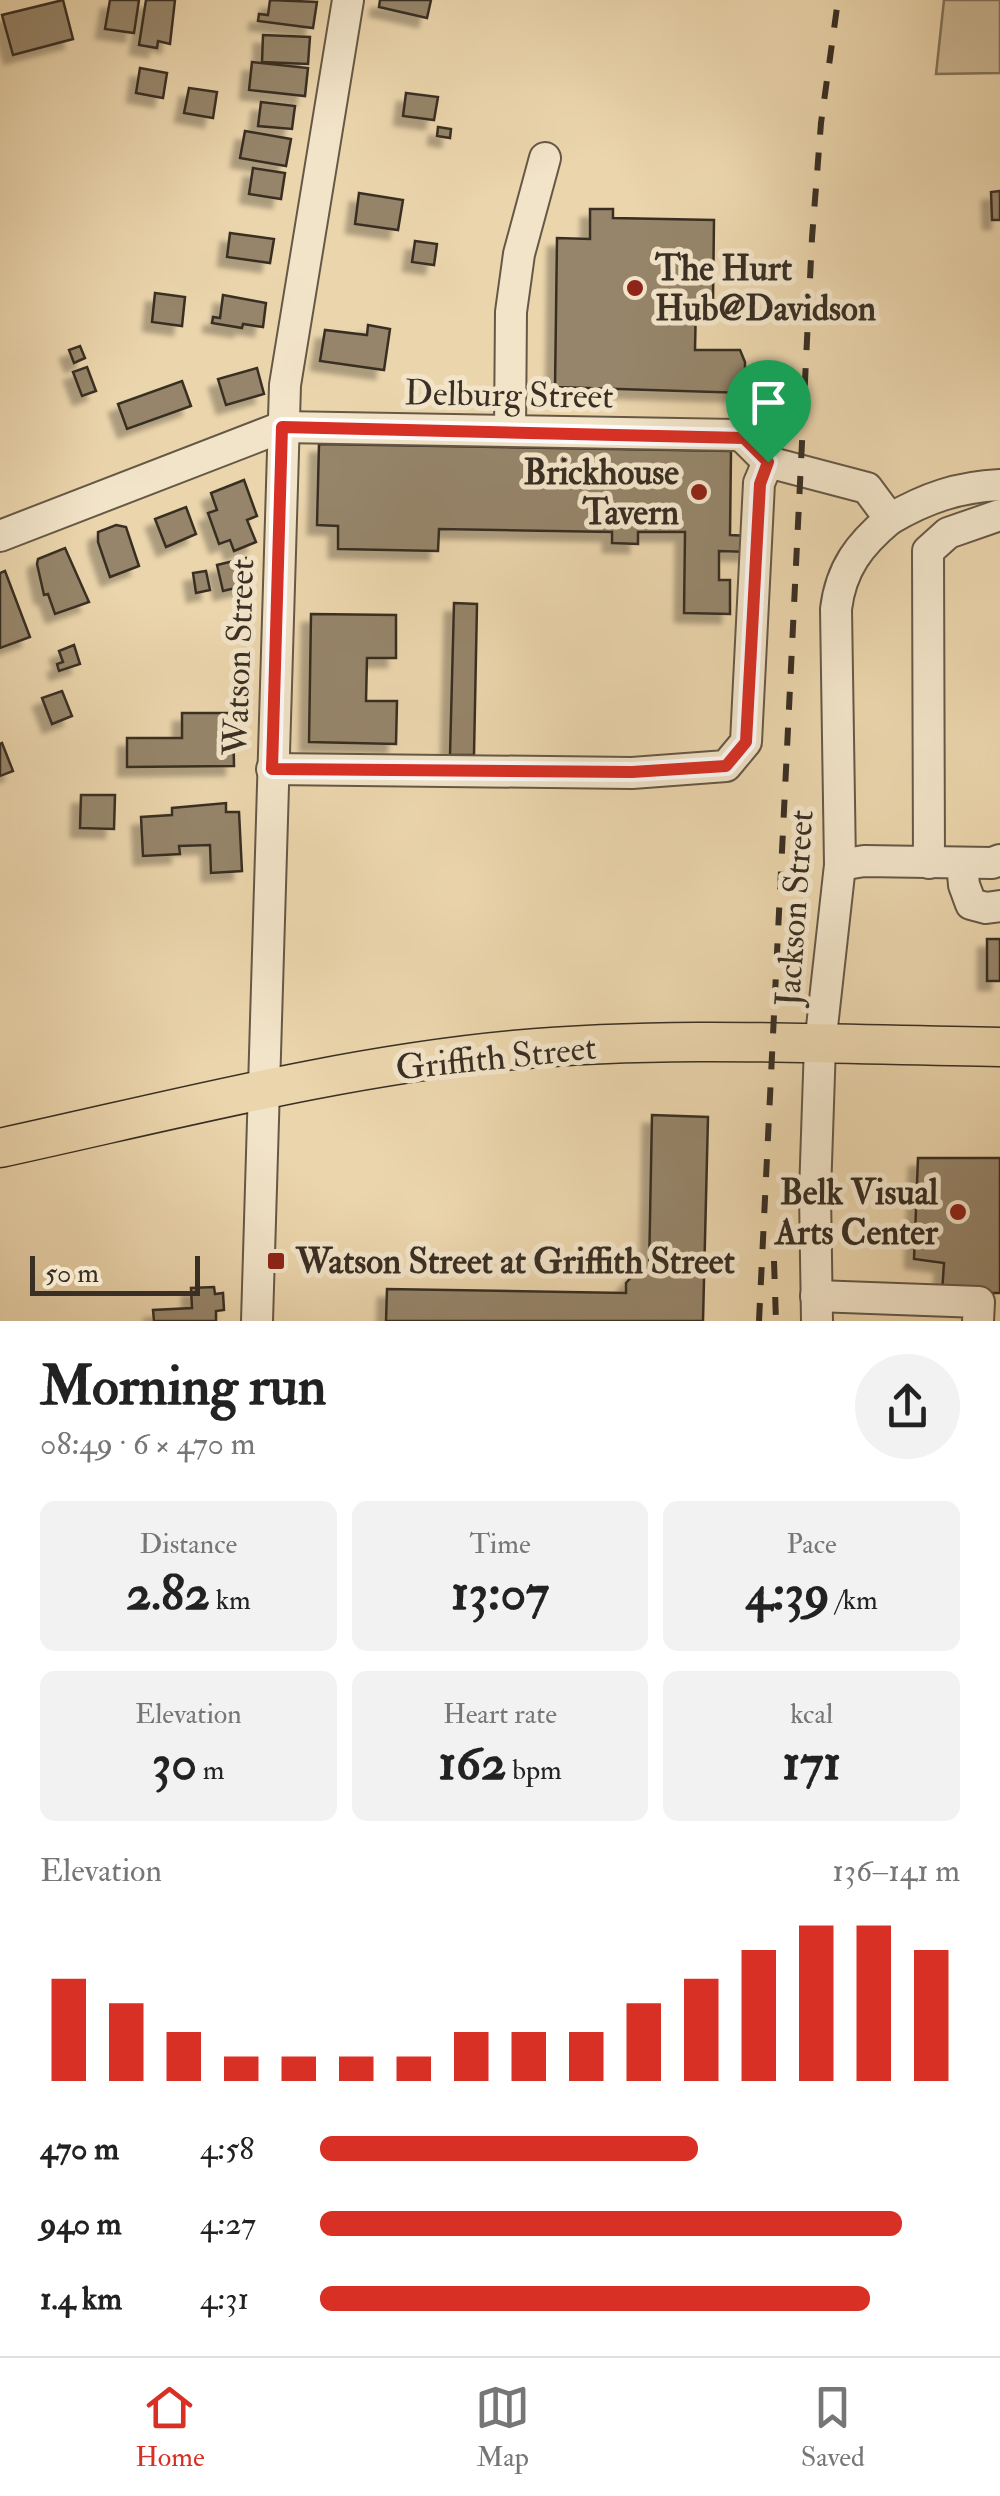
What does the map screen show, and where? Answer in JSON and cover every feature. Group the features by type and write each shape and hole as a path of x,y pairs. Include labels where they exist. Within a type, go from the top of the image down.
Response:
{"main road":[{"name":"Griffith Street","path":"0,1148 382,1068 518,1049 682,1043 1000,1047"}],"street":[{"name":"Watson Street","path":"257,1321 282,427 288,367 348,0"},
{"path":"510,431 511,312 519,254 545,158"},
{"name":"Delburg Street","path":"0,536 282,427 737,435 768,462 859,484 873,494 890,519"},
{"path":"272,769 632,772 726,766 746,742 760,484 768,462"},
{"path":"890,519 934,496 1000,485 1000,516 948,533 928,552 929,863"},
{"name":"Jackson Street","path":"816,1309 820,1045 840,865 838,590 852,557 890,519"},
{"path":"840,865 864,861 1000,860"},
{"path":"962,863 971,904 1000,906"},
{"path":"816,1309 979,1302 978,1321"}],"shaded area":[{"path":"944,0 1000,0 1000,73 936,74"}],"building":[{"path":"63,0 73,39 13,55 2,15"},
{"path":"110,0 139,0 134,33 105,29"},
{"path":"146,0 175,0 170,44 158,41 157,48 139,45"},
{"path":"270,0 317,2 313,28 258,21 259,14 268,15"},
{"path":"380,0 431,0 427,18 379,7"},
{"path":"263,35 310,37 308,64 262,62"},
{"path":"252,62 308,68 305,96 249,90"},
{"path":"140,68 167,73 163,98 136,93"},
{"path":"189,88 217,92 213,118 184,113"},
{"path":"406,93 438,97 434,120 403,116"},
{"path":"261,102 295,106 292,129 258,126"},
{"path":"438,127 451,129 450,138 437,136"},
{"path":"245,131 291,139 286,166 240,158"},
{"path":"253,168 285,173 281,199 249,194"},
{"path":"1000,191 1000,220 992,220 991,192"},
{"path":"359,193 403,200 398,230 355,224"},
{"name":"The Hurt Hub@Davidson","path":"590,209 613,209 613,218 714,220 713,301 696,301 695,350 740,350 745,362 745,393 555,387 557,238 590,239"},
{"path":"230,233 274,239 270,263 227,257"},
{"path":"415,241 437,244 434,265 412,262"},
{"path":"155,293 185,297 182,326 152,322"},
{"path":"223,295 266,303 263,327 212,323 213,317 220,318"},
{"path":"368,325 390,329 384,370 320,361 325,330 367,335"},
{"path":"80,346 85,358 74,363 69,350"},
{"path":"87,367 96,391 82,396 73,372"},
{"path":"257,368 264,394 226,405 218,379"},
{"path":"182,381 191,406 127,429 118,404"},
{"path":"319,444 731,451 730,535 750,536 750,552 719,551 719,580 730,580 730,614 684,613 685,532 638,532 638,544 612,543 612,532 439,529 438,551 338,549 338,526 317,525"},
{"path":"244,480 257,516 247,520 256,542 234,551 230,540 219,544 208,513 217,510 211,493"},
{"path":"186,507 196,534 166,547 155,519"},
{"path":"116,525 126,527 139,566 110,577 98,532"},
{"path":"65,548 89,602 55,614 48,594 44,595 37,564 38,559"},
{"path":"246,558 252,584 223,591 217,565"},
{"path":"5,571 30,637 0,648 0,573"},
{"path":"206,571 210,590 196,593 193,573"},
{"path":"454,603 477,604 474,755 450,755"},
{"path":"311,614 396,615 396,658 367,658 366,701 397,701 396,744 309,742"},
{"path":"74,645 80,664 59,671 57,664 63,662 59,651"},
{"path":"62,691 72,716 52,724 42,698"},
{"path":"182,713 233,713 234,766 127,767 127,738 182,738"},
{"path":"0,744 13,771 0,776"},
{"path":"81,795 115,795 114,829 80,828"},
{"path":"226,803 226,812 239,812 242,871 211,873 210,845 179,846 180,854 143,856 141,817 172,815 172,808"},
{"path":"987,939 1000,939 1000,981 987,981"},
{"path":"652,1115 708,1117 703,1321 386,1321 387,1289 626,1293 626,1283 638,1270 649,1270"},
{"name":"Belk Visual Arts Center","path":"918,1158 1000,1158 1000,1293 942,1293 944,1263 914,1259"},
{"path":"214,1287 215,1294 223,1293 224,1310 216,1311 216,1321 154,1321 153,1310 192,1308 191,1288"}],"railway":[{"path":"759,1321 812,238 821,123 838,0"},
{"path":"774,1261 776,1321"}],"place":[{"name":"The Hurt Hub@Davidson","path":"635,288"},
{"name":"Brickhouse Tavern","path":"699,492"},
{"name":"Belk Visual Arts Center","path":"958,1212"},
{"name":"Watson Street at Griffith Street","path":"276,1261"}],"route":[{"path":"282,427 737,435 768,462 760,484 746,742 726,766 632,772 272,769 282,427"}]}
